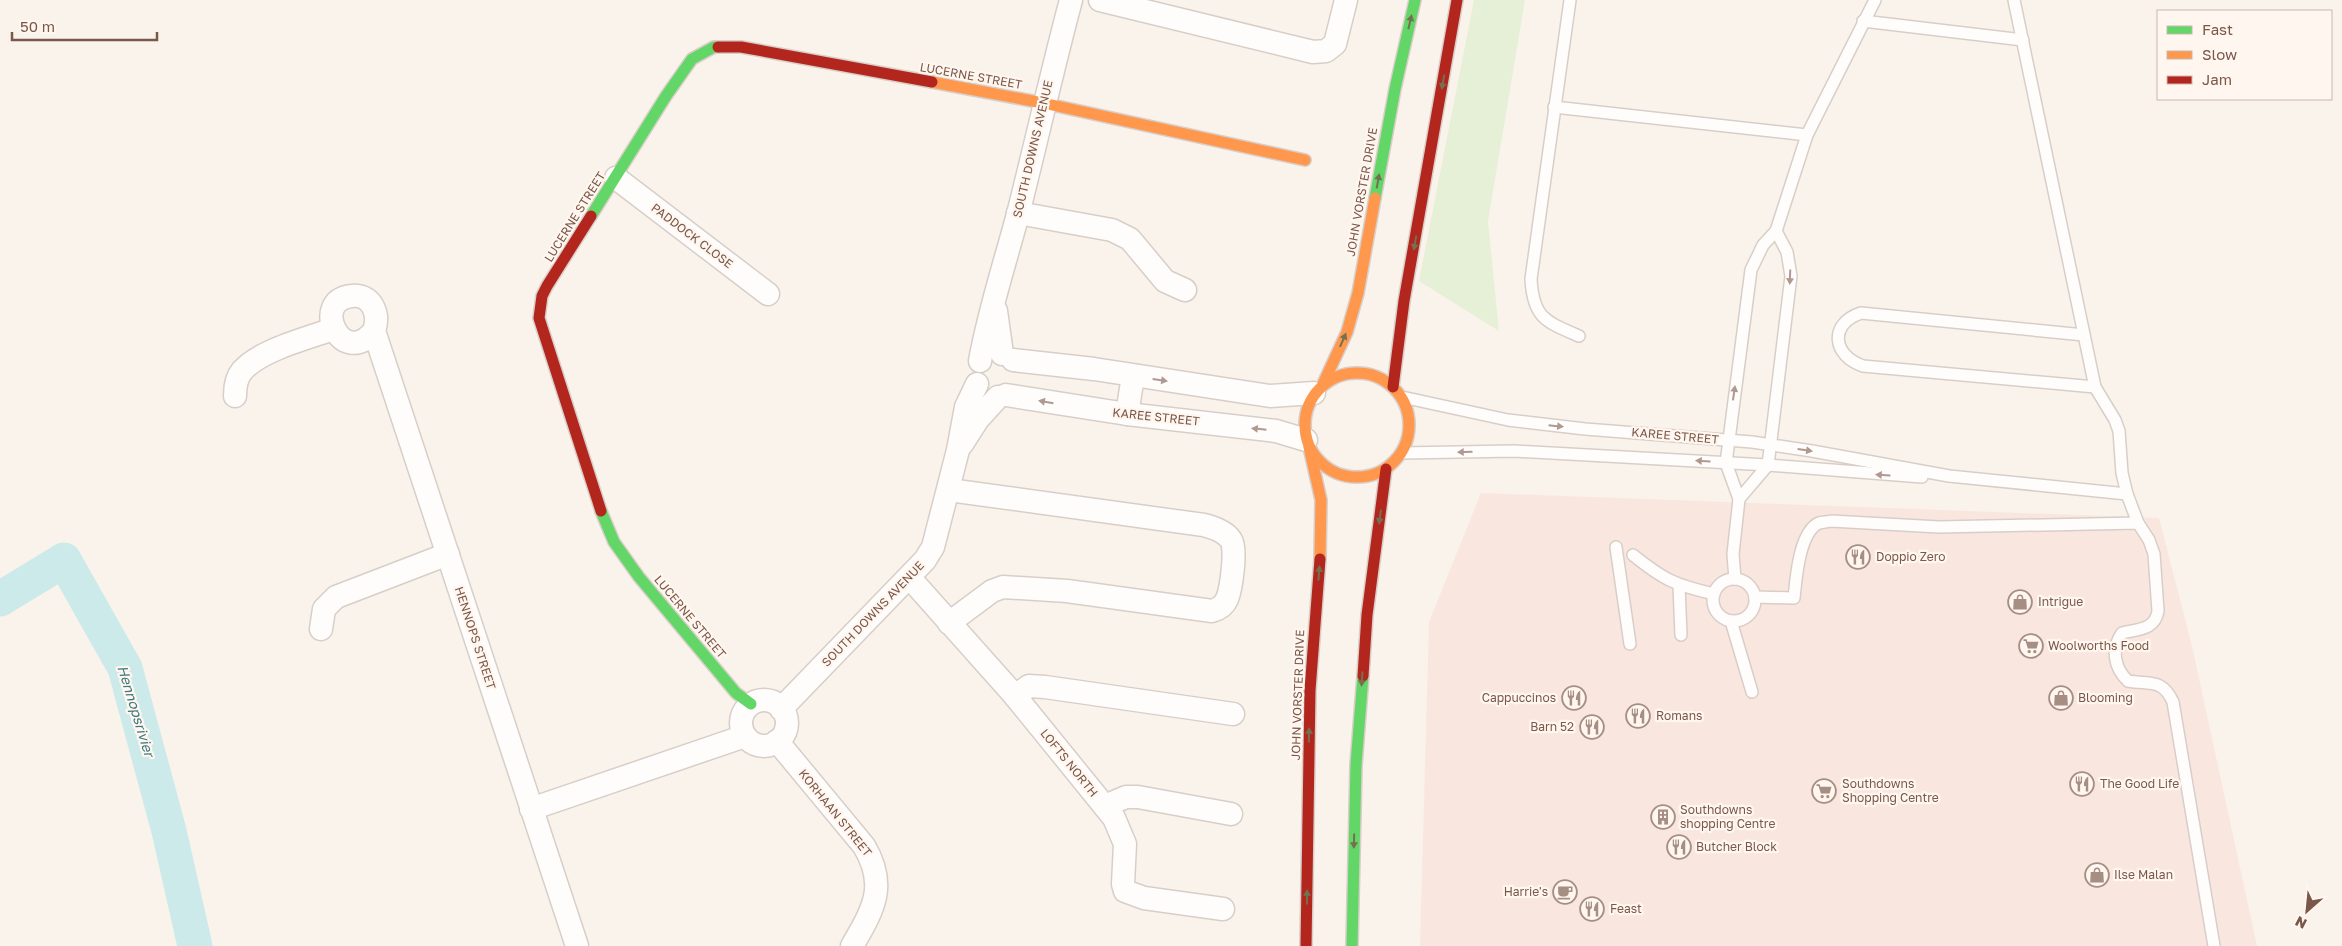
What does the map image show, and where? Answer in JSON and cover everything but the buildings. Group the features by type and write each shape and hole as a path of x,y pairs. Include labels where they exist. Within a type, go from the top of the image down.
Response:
{"street":[{"name":"SOUTH DOWNS AVENUE","path":"980,361 1018,213 1043,103 1071,0"},
{"path":"1100,0 1312,52 1326,51 1335,44 1346,0"},
{"name":"JOHN VORSTER DRIVE","path":"1319,389 1347,332 1358,293 1395,89 1415,0"},
{"path":"1393,387 1404,301 1457,0"},
{"name":"LUCERNE STREET","path":"751,704 736,693 709,662 639,577 614,542 597,502 539,318 542,296 679,75 692,59 714,47 741,47 1043,103 1305,160"},
{"name":"PADDOCK CLOSE","path":"616,178 768,294"},
{"path":"1018,213 1112,230 1130,239 1164,281 1185,290"},
{"name":"HENNOPS STREET","path":"333,329 331,322 334,308 338,302 352,296 366,299 375,309 377,316 374,331 577,946"},
{"name":"SOUTH DOWNS AVENUE","path":"995,297 996,320 1008,357"},
{"path":"235,396 237,379 249,365 262,356 333,329 337,335 350,342 364,340 374,331"},
{"path":"1008,357 1018,370 1018,382 1011,392 1002,396 986,394 977,384 975,372 980,361 990,354 1270,396 1319,389"},
{"path":"1359,372 1377,376 1393,387 1402,397 1409,415 1409,435 1402,453 1386,469 1370,476 1352,478 1334,472 1319,462 1307,444 1304,424 1306,408 1319,389 1340,375 1359,372"},
{"path":"1127,414 1133,376"},
{"name":"SOUTH DOWNS AVENUE","path":"782,709 924,560 933,547 949,490 966,407 977,384"},
{"name":"SOUTH DOWNS AVENUE","path":"958,450 972,428 1002,396"},
{"name":"KAREE STREET","path":"1002,396 1127,414 1276,431 1307,444"},
{"name":"JOHN VORSTER DRIVE","path":"1306,946 1310,690 1322,533 1321,500 1307,444"},
{"path":"1352,946 1356,756 1367,615 1386,469"},
{"path":"949,490 1204,525 1226,535 1233,542 1234,551 1228,598 1220,608 1212,611 1067,591 1003,587 992,591 950,623"},
{"path":"321,629 324,609 336,597 448,554"},
{"name":"LOFTS NORTH","path":"909,576 1015,696 1105,806 1120,831 1124,844 1123,884 1125,891 1144,898 1223,909"},
{"path":"1015,696 1029,686 1045,687 1233,714"},
{"path":"764,700 770,701 782,709 786,717 784,735 769,745 760,745 752,742 745,736 741,719 751,704 764,700"},
{"path":"531,809 745,736"},
{"name":"KORHAAN STREET","path":"777,741 864,846 873,860 877,895 870,916 852,946"},
{"path":"1105,806 1126,797 1138,797 1230,814"}],"lane":[{"path":"1570,0 1530,279 1532,299 1542,317 1555,326 1579,336"},
{"path":"1735,579 1734,554 1738,499 1726,463 1751,270 1763,245 1776,231 1807,135 1875,0"},
{"path":"2014,0 2095,387 2115,420 2119,431 2122,474 2127,494 2138,523 2149,540 2154,554 2158,611 2156,620 2150,627 2122,633 2114,648 2115,656 2118,667 2128,681 2162,686 2168,691 2173,702 2214,946"},
{"path":"1863,21 2023,40"},
{"path":"1554,107 1807,135"},
{"path":"1738,499 1768,465 1771,445 1791,276 1786,252 1776,231"},
{"path":"2084,335 1860,313 1849,317 1840,328 1838,339 1842,354 1851,362 1863,366 2095,387"},
{"name":"KAREE STREET","path":"1402,397 1508,420 1771,445 1949,476 2127,494"},
{"name":"KAREE STREET","path":"1402,453 1514,451 1768,465 1893,476 1949,476"},
{"path":"1755,597 1794,598 1804,543 1809,532 1818,524 1824,522 1851,521 1939,528 2138,523"},
{"path":"1616,547 1630,644"},
{"path":"1633,555 1657,575 1679,586 1714,594"},
{"path":"1735,579 1750,586 1755,597 1754,608 1749,616 1739,621 1731,621 1721,617 1716,612 1713,600 1714,594 1723,582 1735,579"},
{"path":"1679,586 1682,635"},
{"path":"1731,621 1752,692"}],"shaded area":[{"name":"Southdowns Shopping Centre","path":"1481,493 2159,518 2192,646 2257,946 1420,946 1429,622"}],"green space":[{"path":"1474,0 1525,0 1488,221 1499,331 1419,281"}],"waterway":[{"name":"Hennopsrivier","path":"0,599 64,560 125,668 169,831 195,946"}],"traffic: fast":[{"path":"1375,198 1395,89 1415,0"},
{"path":"591,216 666,96 692,59 714,47 718,47"},
{"path":"601,511 614,542 639,577 736,693 751,704"},
{"path":"1352,946 1356,765 1363,676"}],"traffic: slow":[{"path":"932,82 1043,103 1305,160"},
{"path":"1323,384 1347,332 1358,293 1375,198"},
{"path":"1357,373 1377,377 1386,381 1394,388 1401,396 1405,405 1409,425 1405,445 1401,454 1394,462 1386,469 1377,473 1357,477 1337,473 1328,469 1320,462 1313,454 1309,445 1305,425 1309,405 1313,396 1320,388 1328,381 1337,377 1357,373"},
{"path":"1309,447 1321,500 1320,559"}],"traffic: jam":[{"path":"1393,387 1404,301 1457,0"},
{"path":"718,47 741,47 932,82"},
{"path":"591,216 547,286 542,296 539,318 601,511"},
{"path":"1363,676 1367,615 1386,469"},
{"path":"1306,946 1310,690 1320,559"}],"place":[{"name":"Doppio Zero","path":"1858,557"},
{"name":"Intrigue","path":"2020,602"},
{"name":"Woolworths Food","path":"2031,646"},
{"name":"Cappuccinos","path":"1574,698"},
{"name":"Blooming","path":"2061,698"},
{"name":"Romans","path":"1638,716"},
{"name":"Barn 52","path":"1592,727"},
{"name":"The Good Life","path":"2082,784"},
{"name":"Southdowns Shopping Centre","path":"1824,791"},
{"name":"Southdowns shopping Centre","path":"1663,817"},
{"name":"Butcher Block","path":"1679,847"},
{"name":"Ilse Malan","path":"2097,875"},
{"name":"Harrie's","path":"1565,892"},
{"name":"Feast","path":"1592,909"}]}
